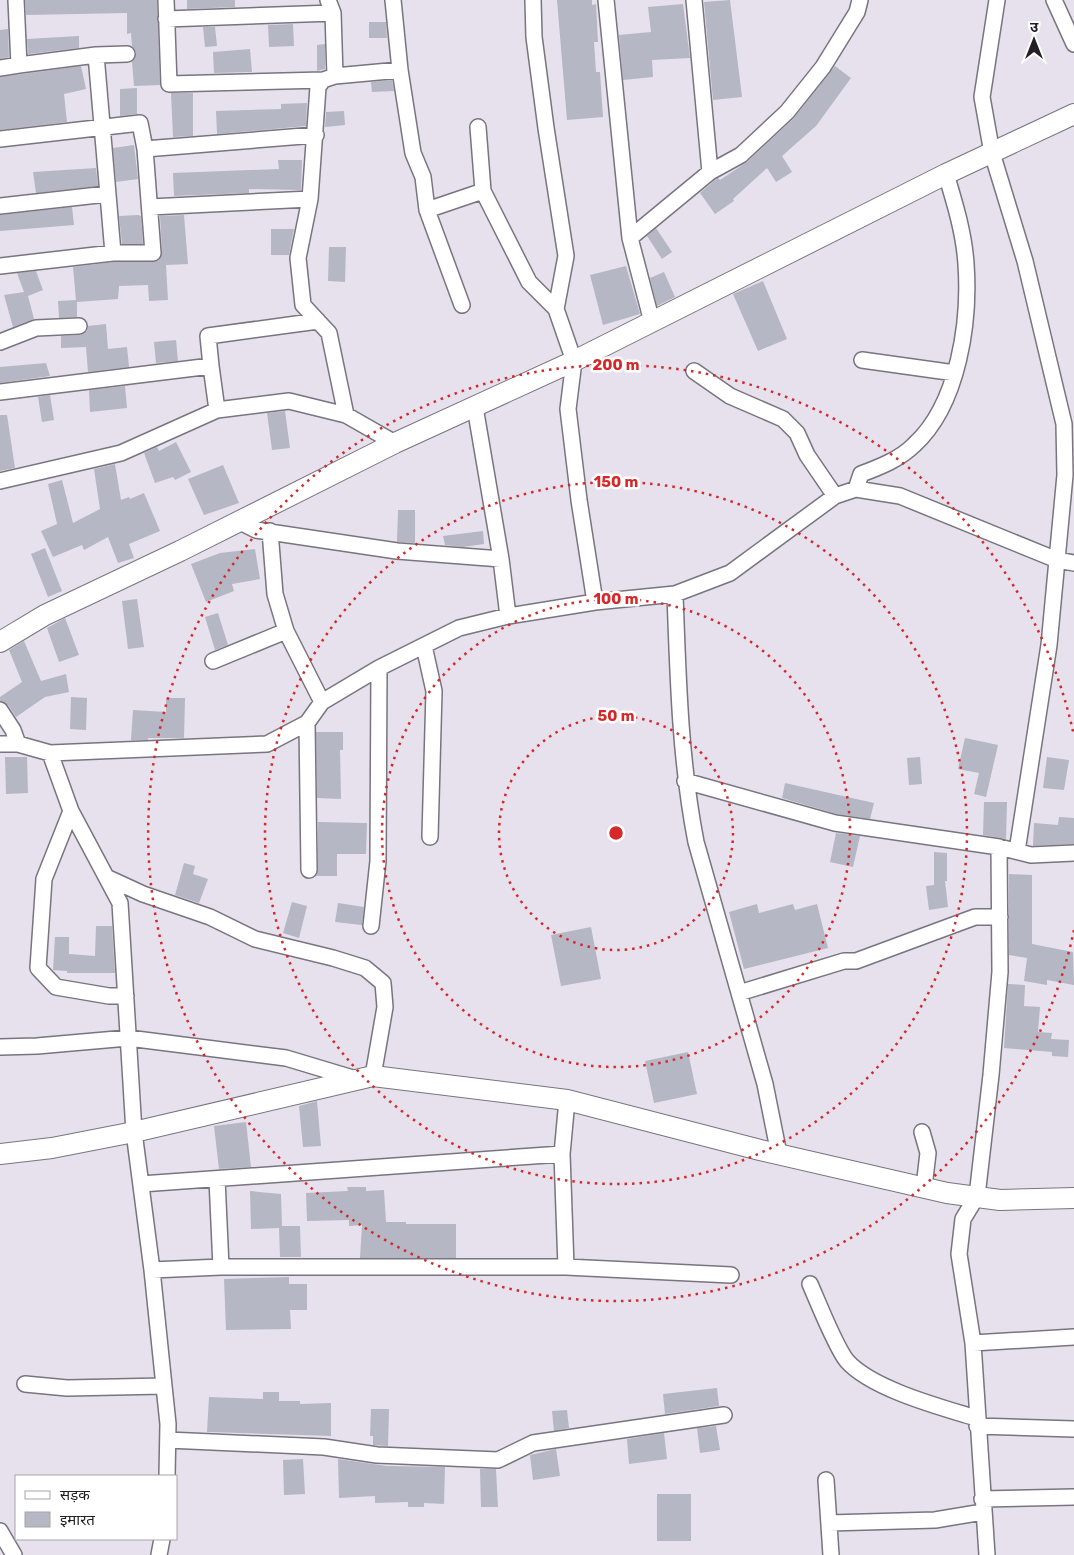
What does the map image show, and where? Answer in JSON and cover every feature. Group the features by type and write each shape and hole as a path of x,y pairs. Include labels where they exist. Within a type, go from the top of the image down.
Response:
{"main road":[{"path":"0,642 45,615 240,522 395,443 574,361 946,174 1074,114"},
{"path":"0,1154 52,1148 134,1132 364,1077 568,1100 779,1154 924,1187 1000,1200 1074,1198"}],"street":[{"path":"16,0 19,64"},
{"path":"166,0 169,84 329,78 400,70"},
{"path":"393,0 400,70 413,153 423,177 427,210 462,305"},
{"path":"533,0 534,36 544,119 566,256 556,309"},
{"path":"606,0 630,238 652,322"},
{"path":"694,0 710,172"},
{"path":"630,238 710,172 741,155 787,112 823,67 857,12 860,0"},
{"path":"997,0 982,98 992,153 1025,261 1069,427 1049,645 1017,851"},
{"path":"1054,0 1074,44"},
{"path":"166,19 330,6 329,78 318,87 310,199 298,258 303,305 329,333 346,415"},
{"path":"0,68 96,55 128,54"},
{"path":"96,55 113,253"},
{"path":"0,139 140,123 145,149 153,253 113,253 0,266"},
{"path":"478,126 482,191 529,282 556,309 574,361 568,409 579,500 595,602"},
{"path":"145,149 316,135"},
{"path":"856,489 861,474 883,466 914,445 941,411 955,373 966,313 966,263 960,221 946,174"},
{"path":"427,210 482,191"},
{"path":"0,206 107,194"},
{"path":"150,207 310,199"},
{"path":"217,410 208,336 318,321"},
{"path":"0,342 36,328 79,326"},
{"path":"862,360 955,373"},
{"path":"0,392 211,366"},
{"path":"694,371 730,396 783,419 797,433 807,455 835,496"},
{"path":"0,481 121,453 217,410 289,401 346,415 395,443"},
{"path":"474,407 501,559 508,616"},
{"path":"0,744 18,744 50,753 267,744 307,722 322,702 379,668 459,628 508,616 595,602 675,594 730,573 835,496 856,489 900,496 1057,560 1074,563"},
{"path":"240,522 256,530 397,551 501,559"},
{"path":"270,531 275,594 286,632 322,702"},
{"path":"675,594 680,729 685,781 696,842 765,1084 779,1154"},
{"path":"213,661 286,632"},
{"path":"424,646 434,691 430,837"},
{"path":"371,926 378,861 379,668"},
{"path":"0,710 13,730 18,744"},
{"path":"307,722 309,870"},
{"path":"50,753 71,811 120,903 134,1132 152,1270 164,1386 168,1440 168,1475"},
{"path":"685,781 835,823 999,847 1031,854 1074,854"},
{"path":"71,811 44,879 38,968 56,987 109,996 126,996"},
{"path":"987,1555 982,1506 973,1343 959,1254 963,1219 977,1196 1000,972 999,847"},
{"path":"0,1047 37,1046 128,1038 286,1058 364,1077 385,1006 383,983 365,968 334,958 254,939 210,917 144,894 106,877"},
{"path":"739,993 844,961 856,961 975,917 1000,917"},
{"path":"566,1267 562,1154 568,1100"},
{"path":"922,1132 928,1153 924,1187"},
{"path":"141,1184 562,1154"},
{"path":"217,1178 221,1267"},
{"path":"152,1270 221,1267 566,1267 731,1275"},
{"path":"810,1284 846,1360 862,1374 910,1396 977,1422 1074,1429"},
{"path":"973,1343 1074,1337"},
{"path":"25,1384 67,1388 164,1386"},
{"path":"168,1440 324,1447 377,1455 498,1460 533,1443 724,1414"},
{"path":"826,1480 831,1555"},
{"path":"829,1523 935,1520 982,1506 1074,1497"},
{"path":"0,1531 14,1555"},
{"path":"159,1555 162,1540"}],"building":[{"path":"25,0 157,0 160,85 134,86 132,62 136,53 132,46 131,33 127,34 127,13 26,15"},
{"path":"187,0 235,0 235,7 187,9"},
{"path":"557,0 592,0 592,5 596,4 598,42 594,42 596,72 600,72 603,117 567,120"},
{"path":"730,0 742,97 713,100 704,2"},
{"path":"683,4 690,58 652,60 653,77 623,80 619,35 651,32 648,7"},
{"path":"369,22 386,22 387,38 369,38"},
{"path":"293,24 294,46 269,47 268,25"},
{"path":"203,27 215,27 217,46 205,47"},
{"path":"8,29 9,57 0,59 0,30"},
{"path":"79,36 79,48 28,54 27,39"},
{"path":"325,44 325,69 317,71 317,45"},
{"path":"250,49 252,72 214,73 213,52"},
{"path":"81,66 86,89 64,94 67,122 0,130 0,77"},
{"path":"835,66 851,78 816,126 782,156 792,172 776,182 767,168 733,199 734,201 715,214 700,193 718,178 720,180 747,162 793,119"},
{"path":"392,80 394,91 372,92 371,82"},
{"path":"137,88 137,114 120,116 120,89"},
{"path":"171,93 193,93 193,136 173,137"},
{"path":"307,103 306,126 217,134 216,111 281,109 281,104"},
{"path":"344,111 345,125 325,127 326,112"},
{"path":"134,145 138,179 116,182 113,148"},
{"path":"278,160 302,160 301,190 249,189 249,193 174,196 173,173 279,169"},
{"path":"96,168 98,186 36,193 33,172"},
{"path":"72,207 74,225 0,231 0,215"},
{"path":"184,215 188,264 166,265 168,300 149,301 148,285 119,286 118,299 77,302 77,317 59,318 58,301 76,300 73,267 114,262 157,261 162,252 160,216"},
{"path":"119,216 141,216 143,244 122,244"},
{"path":"656,228 672,252 662,259 647,236"},
{"path":"271,229 294,229 289,255 271,255"},
{"path":"329,247 346,247 345,282 328,281"},
{"path":"626,266 640,314 603,325 590,275"},
{"path":"36,271 43,290 28,296 34,319 13,327 4,295 24,292 17,273"},
{"path":"664,272 675,297 657,306 650,278"},
{"path":"763,281 787,339 758,351 733,294"},
{"path":"106,324 108,349 127,347 129,367 88,372 86,347 61,348 61,336 80,335 87,331 88,326"},
{"path":"176,340 178,361 156,363 154,342"},
{"path":"46,363 50,376 0,383 0,367"},
{"path":"125,386 127,408 90,412 89,390"},
{"path":"50,395 54,420 42,422 38,397"},
{"path":"285,411 290,448 272,450 267,413"},
{"path":"0,415 7,415 15,468 0,471"},
{"path":"176,442 191,472 175,480 173,477 155,483 144,453 157,447 159,451"},
{"path":"115,464 121,500 129,497 130,499 144,493 160,531 129,544 134,558 118,563 108,537 84,550 82,545 53,557 41,531 57,524 48,484 62,480 73,523 100,509 94,469"},
{"path":"223,465 239,503 204,515 188,479"},
{"path":"398,510 415,510 415,543 397,542"},
{"path":"483,531 484,544 463,547 445,545 443,536"},
{"path":"45,548 62,591 48,597 31,554"},
{"path":"255,549 260,579 232,584 234,591 206,602 191,564 220,553"},
{"path":"137,599 144,647 128,649 122,601"},
{"path":"218,613 228,645 215,650 205,617"},
{"path":"65,618 79,655 59,662 47,628"},
{"path":"24,641 41,681 66,674 69,692 45,697 16,717 8,705 0,701 0,697 22,682 9,650"},
{"path":"71,697 87,698 86,730 70,729"},
{"path":"166,698 185,698 184,738 131,740 133,710 166,712"},
{"path":"316,732 343,732 343,750 340,750 341,799 317,798"},
{"path":"965,738 998,745 986,797 974,794 979,773 958,769"},
{"path":"5,757 27,757 28,793 6,794"},
{"path":"920,757 922,784 909,785 907,758"},
{"path":"1047,757 1069,760 1064,790 1043,788"},
{"path":"785,783 874,803 870,819 837,814 782,798"},
{"path":"984,802 1007,802 1006,839 983,835"},
{"path":"1059,817 1074,818 1074,844 1033,846 1034,823 1058,825"},
{"path":"318,822 367,823 366,854 337,854 337,876 316,876 318,870"},
{"path":"836,833 860,836 853,867 830,862"},
{"path":"934,852 947,853 947,881 945,881 948,907 929,910 926,886 934,885"},
{"path":"184,863 195,866 193,874 208,879 199,903 175,895"},
{"path":"1009,874 1032,875 1032,944 1073,952 1074,985 1047,980 1047,985 1024,981 1027,958 1009,955"},
{"path":"292,902 307,906 299,938 283,933"},
{"path":"338,903 364,907 362,925 335,922"},
{"path":"757,904 759,913 793,904 795,910 817,904 828,948 744,969 729,912"},
{"path":"96,926 112,926 115,973 67,973 67,971 53,970 55,937 69,937 69,954 95,956"},
{"path":"591,927 601,979 561,986 551,935"},
{"path":"1008,984 1025,985 1024,1006 1040,1007 1038,1032 1052,1033 1051,1039 1069,1040 1068,1057 1052,1056 1052,1052 1004,1048"},
{"path":"688,1052 697,1094 654,1103 645,1061"},
{"path":"317,1101 321,1146 303,1147 299,1106"},
{"path":"246,1122 251,1167 219,1169 214,1126"},
{"path":"347,1187 366,1187 366,1191 384,1190 386,1222 456,1224 456,1258 360,1258 362,1225 349,1226 349,1220 307,1221 306,1193 348,1191"},
{"path":"250,1191 281,1194 282,1226 300,1226 301,1257 280,1257 279,1228 251,1229"},
{"path":"289,1277 289,1284 307,1284 307,1310 290,1310 291,1329 226,1330 224,1279"},
{"path":"717,1388 719,1406 665,1414 663,1394"},
{"path":"263,1392 279,1392 279,1401 300,1401 300,1404 331,1403 331,1436 207,1432 209,1397 263,1399"},
{"path":"371,1409 389,1409 388,1446 373,1445 373,1436 370,1436"},
{"path":"567,1410 569,1428 554,1431 552,1411"},
{"path":"716,1426 720,1450 700,1453 697,1428"},
{"path":"664,1433 667,1459 629,1464 627,1439"},
{"path":"556,1449 560,1476 533,1480 530,1455"},
{"path":"303,1459 305,1494 284,1495 283,1460"},
{"path":"338,1459 387,1466 445,1467 444,1504 424,1503 424,1507 408,1507 408,1502 375,1503 375,1496 339,1498"},
{"path":"480,1469 496,1469 498,1507 481,1507"},
{"path":"657,1494 691,1494 691,1541 657,1541"}]}
